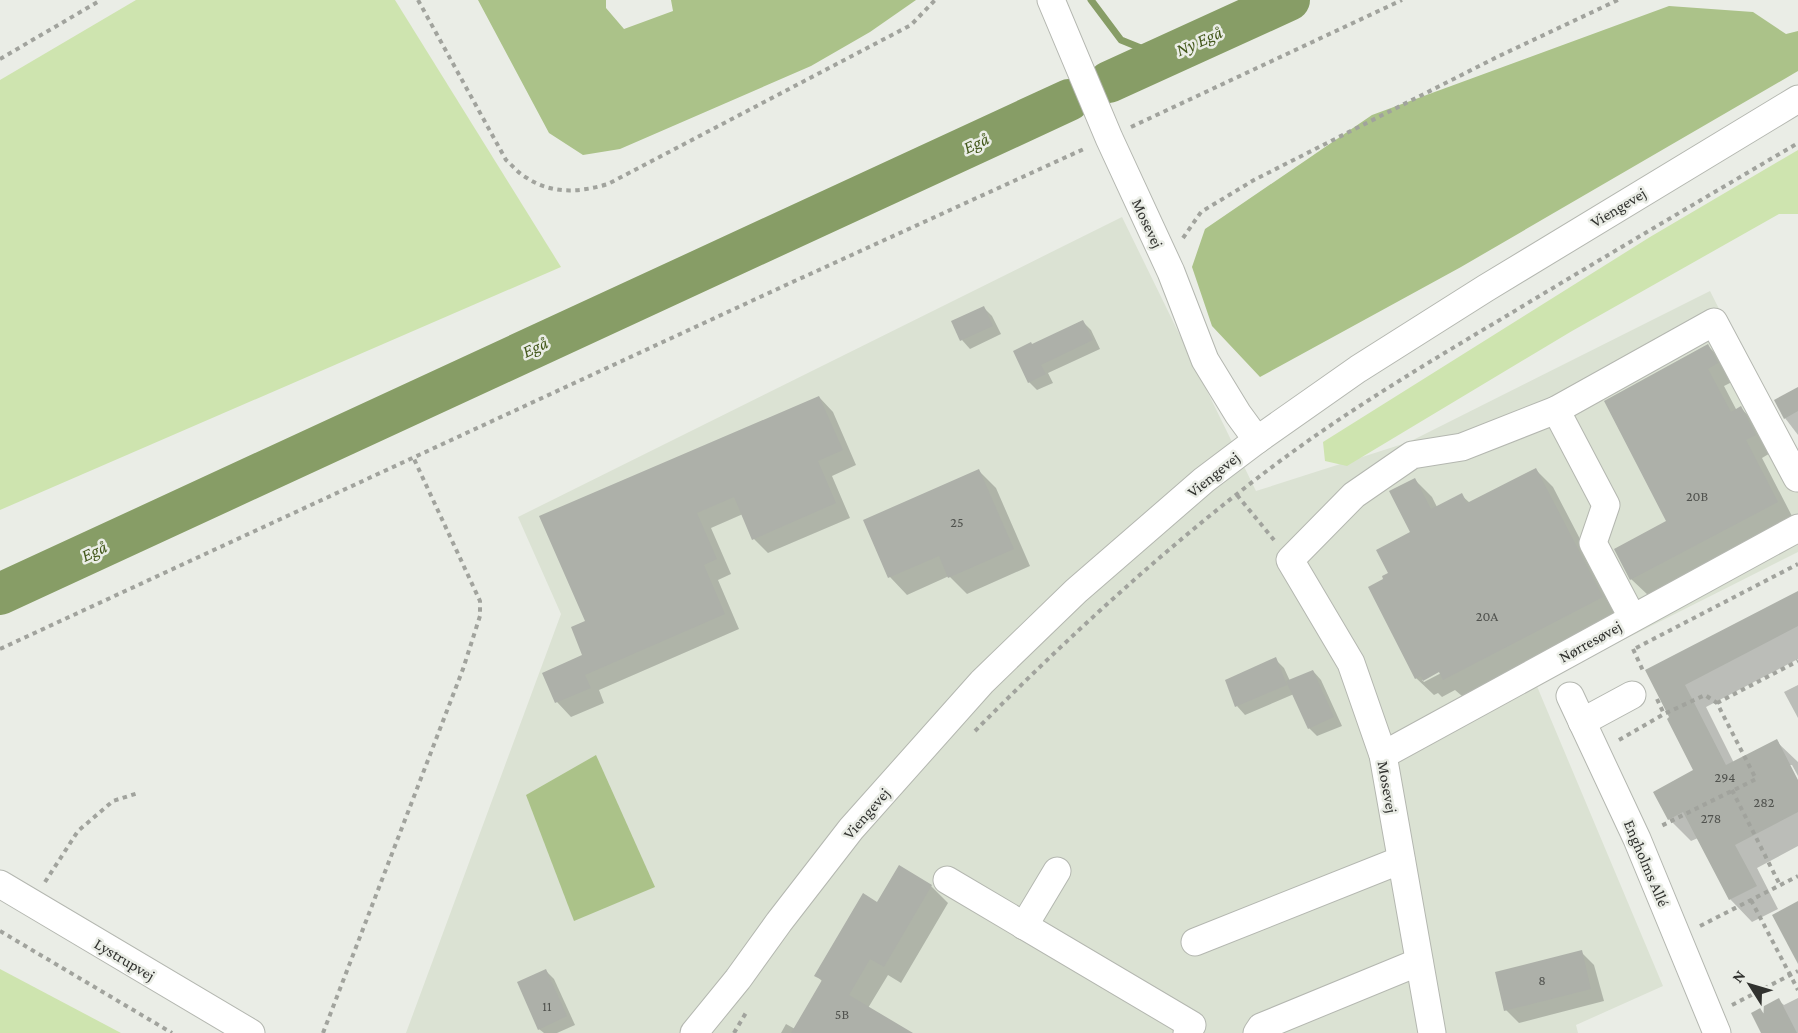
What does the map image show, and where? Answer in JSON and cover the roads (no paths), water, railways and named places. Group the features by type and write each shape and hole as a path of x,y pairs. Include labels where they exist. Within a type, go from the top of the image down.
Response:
{"street":[{"name":"Mosevej","path":"1051,0 1109,138 1171,272 1205,360 1257,440"},
{"name":"Viengevej","path":"694,1033 738,979 850,829 982,682 1076,591 1204,480 1358,369 1486,288 1798,99"},
{"path":"1632,617 1593,543 1606,505 1556,410 1714,322 1797,478"},
{"name":"Mosevej","path":"1432,1033 1383,755 1352,663 1290,560 1354,495 1412,455 1462,447 1556,410"},
{"name":"Nørresøvej","path":"1383,755 1798,528"},
{"path":"1582,722 1632,695"},
{"name":"Engholms Allé","path":"1570,696 1637,838 1714,1024"},
{"path":"1195,942 1401,860"},
{"path":"1024,926 1057,871"},
{"path":"947,880 1192,1025 1187,1033"},
{"name":"Lystrupvej","path":"0,884 251,1033"},
{"path":"1257,1033 1260,1028 1419,962"},
{"name":"Viengevej","path":"712,1033 738,979"}],"waterway":[{"path":"1091,0 1121,40 1163,57"},
{"name":"Ny Egå","path":"1109,82 1289,0"},
{"name":"Egå","path":"0,594 1069,100"}]}
